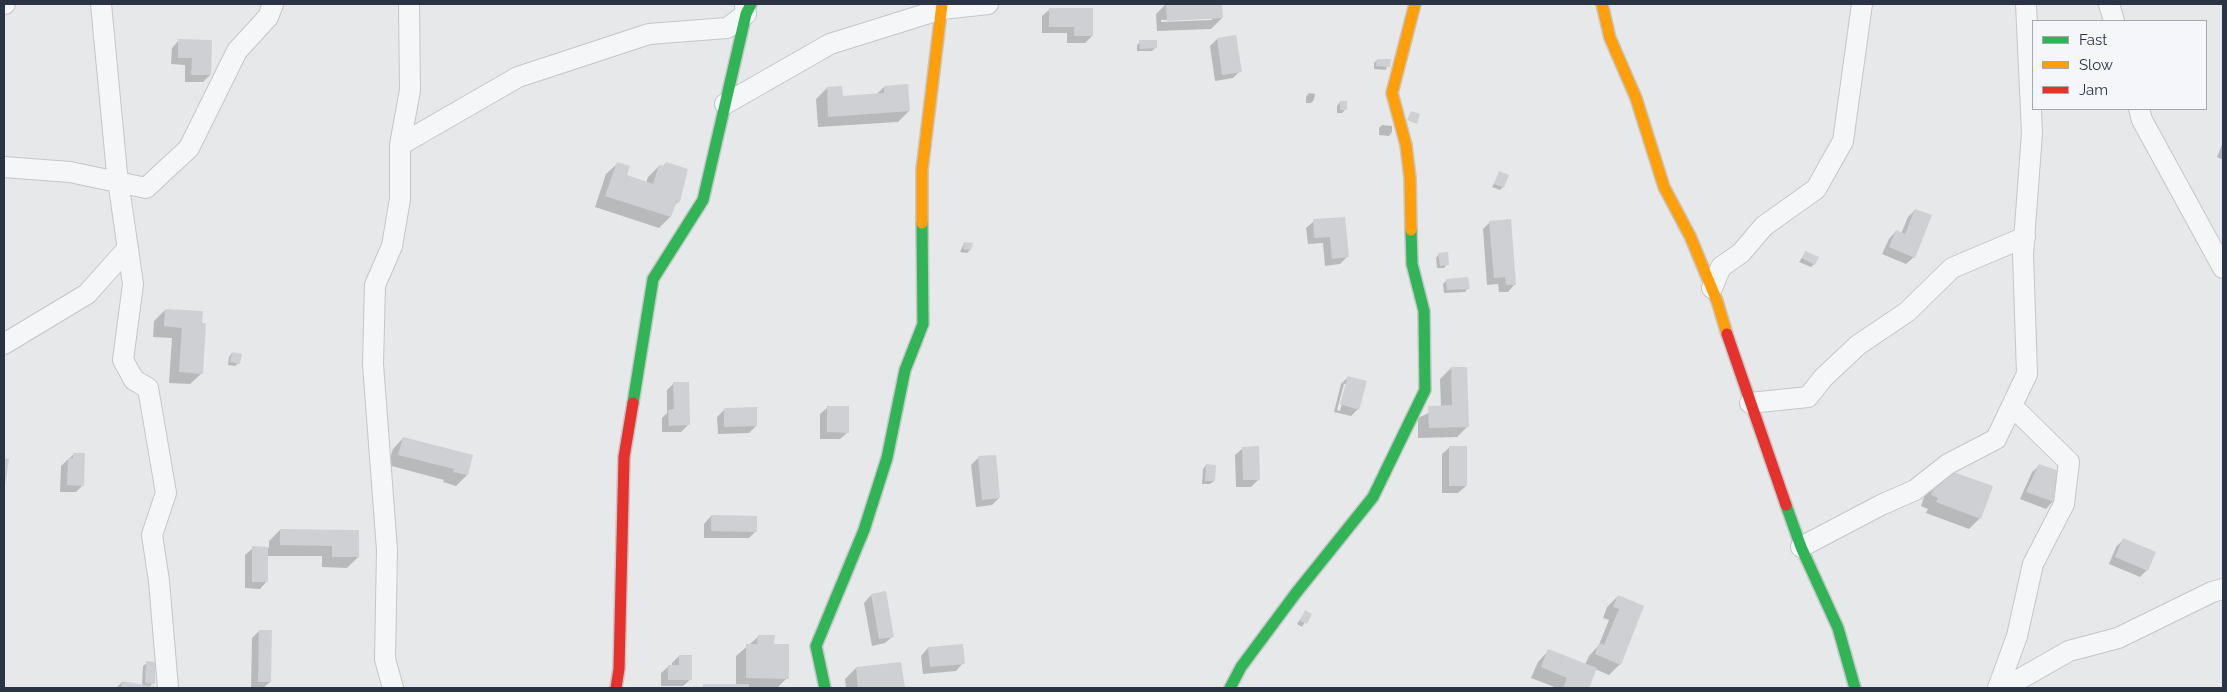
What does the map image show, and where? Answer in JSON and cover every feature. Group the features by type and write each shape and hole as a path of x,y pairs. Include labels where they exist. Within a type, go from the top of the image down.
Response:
{"street":[{"path":"101,4 119,183 133,284 124,360 134,380 148,388 166,493 152,535 159,582 168,688"},
{"path":"4,167 70,172 146,188 189,148 237,51 268,17 273,4"},
{"path":"393,688 385,659 387,550 374,364 376,285 392,246 400,199 400,145 410,90 408,4"},
{"path":"725,104 830,44 942,6 988,4"},
{"path":"1230,688 1241,667 1296,593 1373,497 1425,390 1424,311 1412,264 1410,178 1406,145 1392,93 1415,4"},
{"path":"1602,4 1610,38 1636,98 1664,187 1690,236 1712,288 1750,403 1802,547 1838,628 1855,688"},
{"path":"1712,288 1721,267 1741,253 1764,226 1816,189 1843,141 1862,4"},
{"path":"1802,547 1915,490 1948,464 1996,439 2027,374 2025,237 2032,133 2026,4"},
{"path":"2109,4 2114,20"},
{"path":"825,688 816,646 864,530 887,458 905,370 924,324 922,170 942,6"},
{"path":"400,145 518,77 649,34 727,28 747,7"},
{"path":"616,688 619,669 624,457 653,278 703,200 747,7"},
{"path":"2138,110 2142,120 2223,268"},
{"path":"1750,403 1808,397 1823,378 1858,345 1907,312 1952,268 2025,237"},
{"path":"4,344 87,294 128,248"},
{"path":"1998,688 2017,636 2033,564 2064,504 2069,462 2012,406"},
{"path":"2004,688 2069,651 2118,638 2212,592 2223,589"}],"building":[{"path":"1166,4 1222,4 1223,18 1167,21"},
{"path":"1049,8 1093,8 1093,36 1074,36 1074,27 1049,27"},
{"path":"1236,35 1242,72 1222,75 1217,38"},
{"path":"178,39 212,40 211,75 191,75 192,58 178,58"},
{"path":"1139,40 1157,40 1157,48 1140,49"},
{"path":"1377,59 1391,59 1390,67 1376,66"},
{"path":"908,84 910,111 828,117 827,87 842,86 843,96 884,93 884,86"},
{"path":"1340,101 1347,101 1347,110 1340,110"},
{"path":"1411,111 1420,114 1417,124 1407,120"},
{"path":"617,162 630,166 627,175 653,184 659,165 664,166 666,162 688,169 680,202 677,201 671,217 605,196"},
{"path":"1499,171 1509,175 1504,188 1494,184"},
{"path":"1915,209 1932,215 1915,258 1889,247 1896,230 1905,234"},
{"path":"1345,217 1349,257 1332,259 1330,237 1314,238 1313,219"},
{"path":"1511,219 1516,285 1506,285 1505,277 1494,278 1489,221"},
{"path":"964,242 973,243 971,250 963,249"},
{"path":"1805,251 1819,257 1815,265 1802,258"},
{"path":"1448,252 1449,265 1440,266 1438,253"},
{"path":"1468,277 1470,289 1447,290 1446,279"},
{"path":"165,309 203,311 202,323 206,323 203,374 179,372 182,328 164,326"},
{"path":"232,352 242,354 240,364 230,362"},
{"path":"1451,367 1467,367 1469,427 1429,428 1428,406 1452,405"},
{"path":"1348,376 1367,381 1359,410 1340,404"},
{"path":"673,382 689,382 690,425 669,426 668,410 674,409"},
{"path":"827,406 849,406 849,433 827,432"},
{"path":"757,407 757,426 724,427 724,408"},
{"path":"403,437 473,455 468,475 453,472 454,469 398,455"},
{"path":"1259,446 1260,480 1243,480 1242,447"},
{"path":"1449,446 1467,446 1467,486 1449,486"},
{"path":"73,453 85,453 84,486 67,485 68,458 73,458"},
{"path":"996,455 1000,498 982,500 978,456"},
{"path":"4,458 9,459 5,486 4,486"},
{"path":"1206,464 1216,465 1215,481 1205,481"},
{"path":"2039,464 2065,473 2054,502 2026,492"},
{"path":"1948,470 1993,486 1981,519 1936,502 1938,498 1931,495 1939,473"},
{"path":"711,515 757,516 757,532 711,531"},
{"path":"280,529 359,530 359,557 332,557 332,546 280,545"},
{"path":"2123,538 2156,552 2148,571 2115,557"},
{"path":"252,546 268,547 268,582 252,582"},
{"path":"886,591 894,637 879,639 871,594"},
{"path":"1618,595 1644,606 1621,665 1595,654 1599,643 1604,645 1619,609 1613,607"},
{"path":"1305,610 1312,614 1307,624 1300,621"},
{"path":"259,630 272,630 271,682 258,682"},
{"path":"758,635 775,635 774,644 789,644 789,679 746,678 746,644 757,644"},
{"path":"963,644 965,664 930,667 928,647"},
{"path":"1548,649 1597,668 1589,688 1563,688 1567,678 1541,667"},
{"path":"679,655 692,655 692,680 668,680 668,665 679,665"},
{"path":"146,661 156,662 155,684 145,683"},
{"path":"901,662 905,688 858,688 856,667"},
{"path":"122,681 156,687 121,688"},
{"path":"703,684 749,684 749,688 703,688"}],"traffic: fast":[{"path":"633,403 653,279 703,200 746,14 751,4"},
{"path":"825,688 816,646 864,530 887,458 905,370 923,324 922,223"},
{"path":"1230,688 1241,667 1296,593 1373,497 1425,390 1424,311 1412,264 1411,230"},
{"path":"1786,505 1801,547 1838,628 1855,688"}],"traffic: slow":[{"path":"922,223 922,170 942,4"},
{"path":"1411,230 1410,178 1406,145 1392,93 1415,4"},
{"path":"1602,4 1610,38 1636,98 1664,187 1690,236 1717,301 1727,334"}],"traffic: jam":[{"path":"1727,334 1786,505"},
{"path":"616,688 619,669 624,457 633,403"}]}
